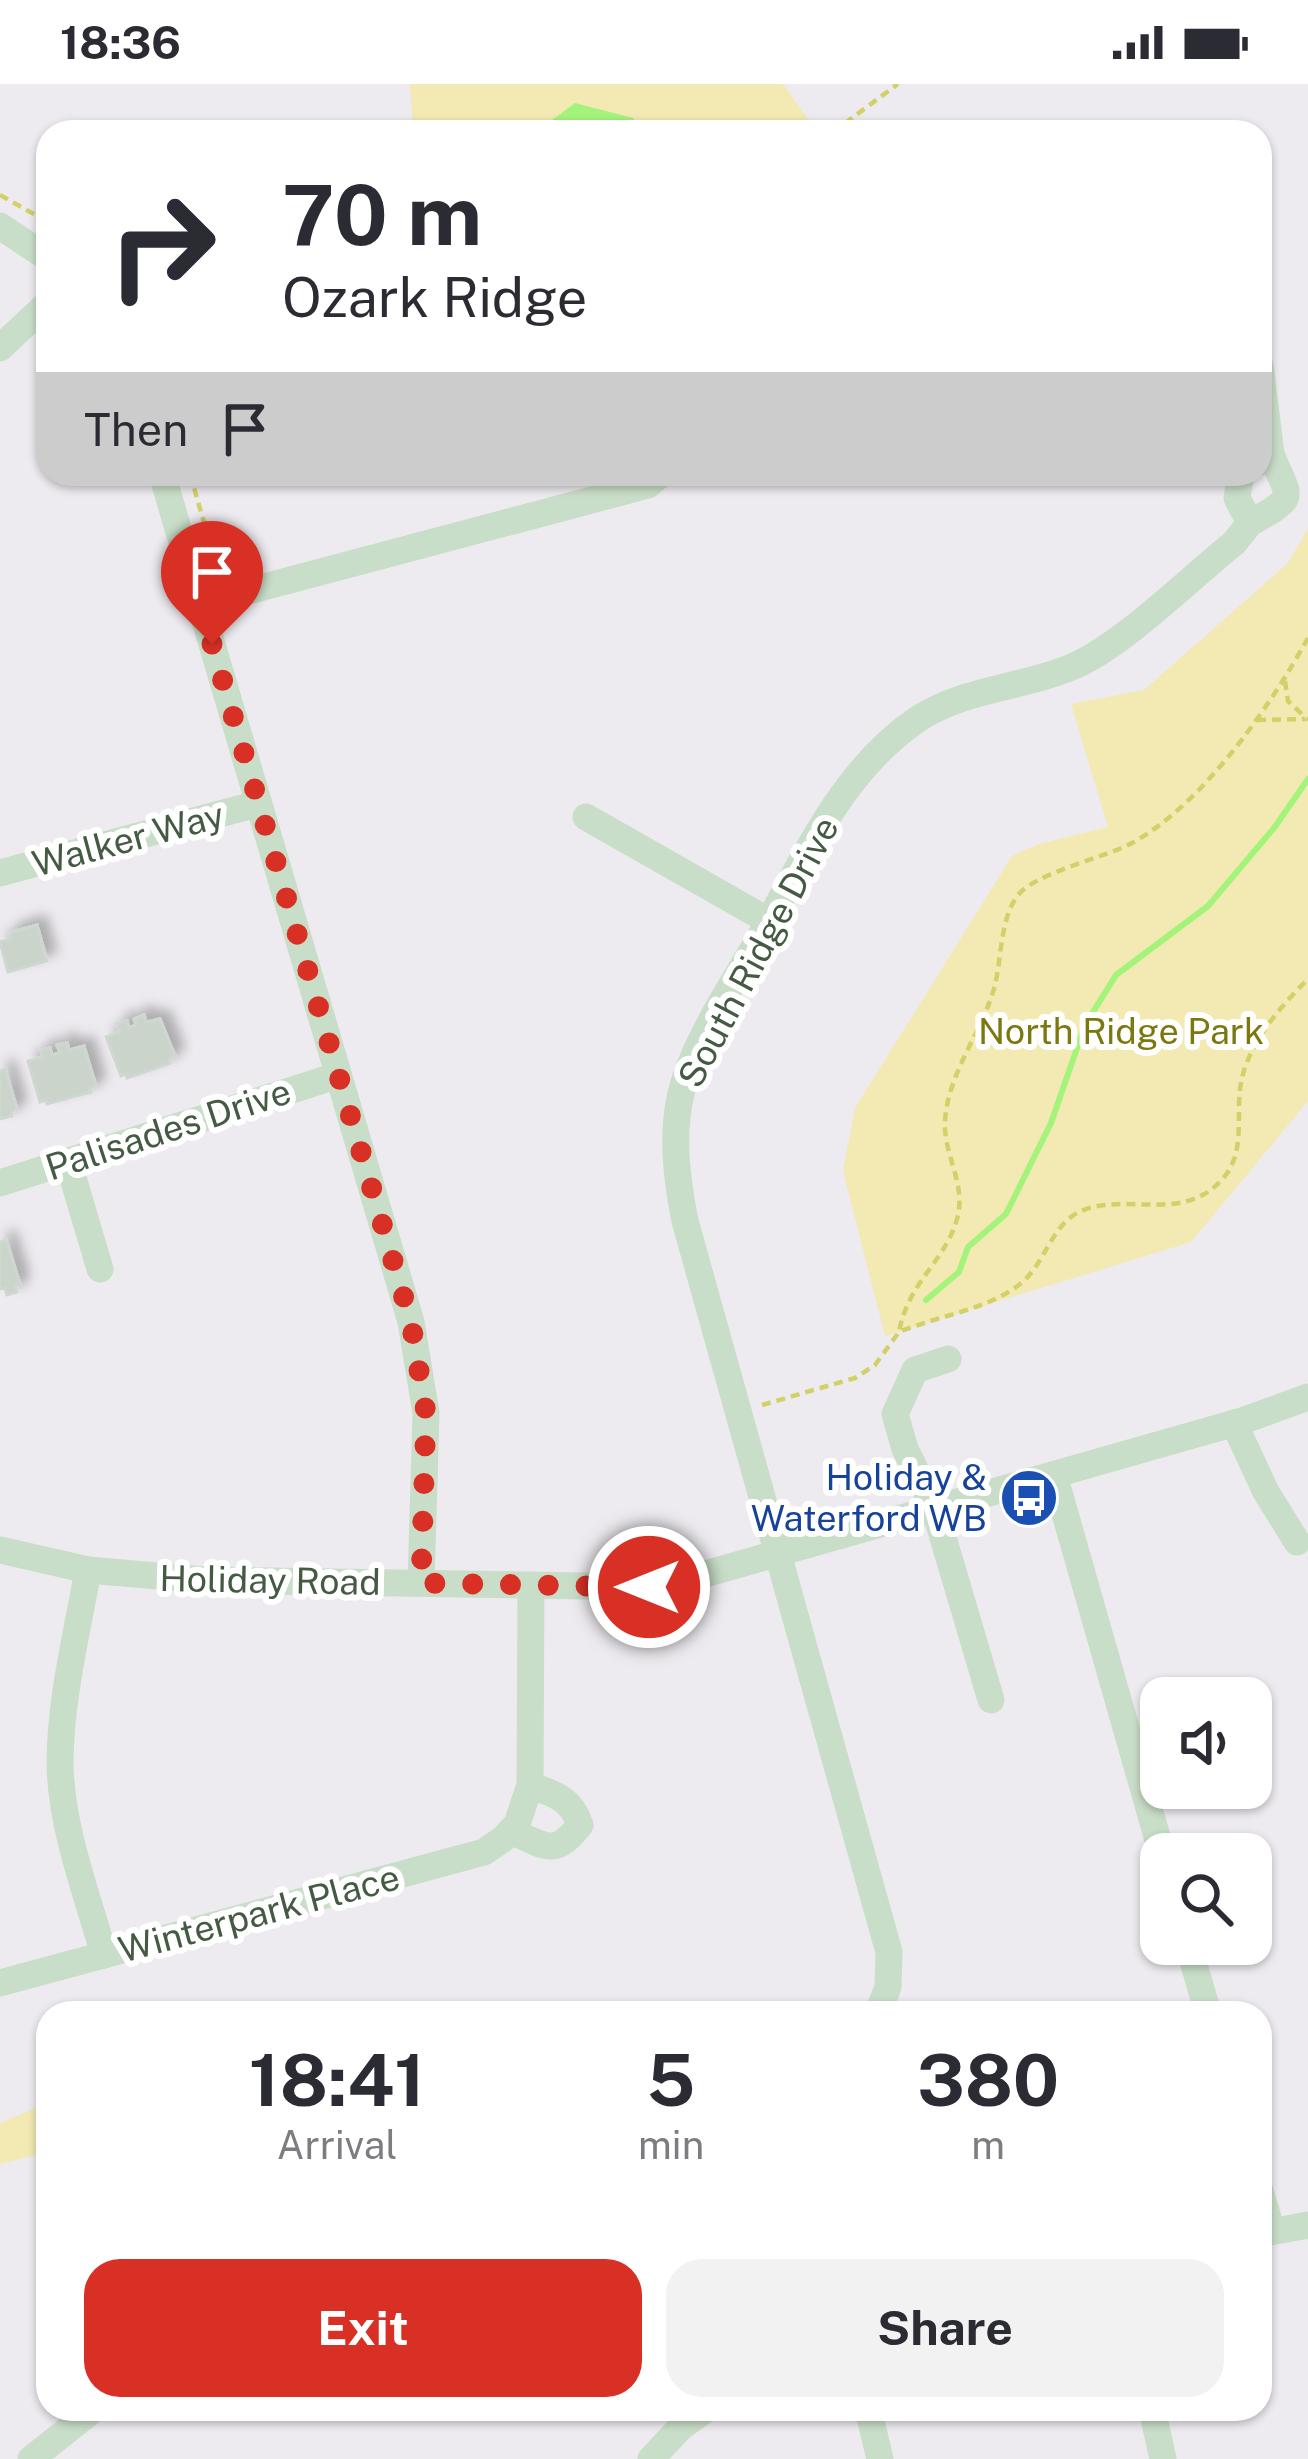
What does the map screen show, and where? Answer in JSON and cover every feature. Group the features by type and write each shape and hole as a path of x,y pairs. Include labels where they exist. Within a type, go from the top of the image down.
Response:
{"street":[{"path":"0,226 36,250"},
{"path":"0,347 36,314"},
{"name":"South Ridge Drive","path":"883,2001 889,1952 685,1221 674,1152 688,1068 853,779 886,742 952,702 1057,672 1101,650 1234,543 1250,523 1279,509 1287,494 1285,478 1272,465"},
{"path":"166,486 411,1322 426,1413 421,1583"},
{"path":"200,604 641,486"},
{"path":"1236,486 1250,523"},
{"name":"Walker Way","path":"0,873 256,804"},
{"path":"586,817 769,921"},
{"name":"Palisades Drive","path":"0,1183 336,1076"},
{"path":"68,1161 100,1269"},
{"path":"948,1359 915,1370 895,1414 905,1448 934,1508 991,1700"},
{"name":"Holiday Road","path":"0,1550 88,1570 204,1580 649,1587 1054,1475 1308,1397"},
{"path":"1234,1423 1266,1492 1297,1542"},
{"path":"1054,1475 1156,1833"},
{"path":"88,1570 60,1767 69,1827 104,1955"},
{"path":"530,1785 560,1796 575,1809 580,1826 565,1844 549,1848 511,1831 526,1805 530,1785 531,1585"},
{"name":"Winterpark Place","path":"0,1983 484,1852 511,1831"},
{"path":"1194,1965 1205,2001"},
{"path":"1272,2232 1308,2224"},
{"path":"31,2459 79,2421"},
{"path":"651,2459 689,2421"},
{"path":"871,2421 880,2459"},
{"path":"1155,2421 1163,2459"}],"path":[{"path":"849,120 898,84"},
{"path":"0,195 36,215"},
{"path":"737,1412 855,1378 875,1366 899,1332 914,1287 958,1216 959,1183 945,1122 959,1070 988,1008 1010,907 1024,890 1131,843 1167,821 1204,785 1286,679 1308,638"},
{"path":"1286,679 1288,700 1306,720"},
{"path":"1253,720 1306,720"},
{"path":"899,1332 999,1297 1019,1285 1077,1213 1100,1206 1178,1204 1208,1192 1235,1159 1239,1096 1250,1055 1269,1024 1308,979"}],"green space":[{"path":"410,84 783,84 808,120 412,120"},
{"name":"North Ridge Park","path":"1308,528 1308,1101 1191,1242 885,1336 843,1171 855,1108 1012,856 1039,844 1108,827 1071,704 1144,690 1288,563"},
{"path":"36,2108 36,2155 0,2164 0,2123"}],"shaded area":[{"path":"575,103 634,120 552,120"}],"building":[{"path":"37,925 47,961 8,972 0,942"},
{"path":"144,1015 146,1022 160,1019 175,1056 170,1063 127,1078 121,1076 106,1037 120,1032 117,1024 127,1021 129,1028"},
{"path":"67,1043 69,1050 84,1046 96,1086 89,1088 91,1092 40,1102 28,1061 43,1057 41,1050 60,1053 57,1045"},
{"path":"5,1069 17,1109 0,1119 0,1071"},
{"path":"6,1240 20,1284 15,1285 17,1292 7,1295 5,1288 0,1289 0,1242"}],"waterway":[{"path":"926,1300 959,1272 968,1247 1006,1214 1051,1123 1085,1025 1116,975 1208,906 1274,828 1308,779"}],"place":[{"name":"Holiday & Waterford WB","path":"1029,1498"}],"route":[{"path":"212,644 411,1322 426,1413 421,1583 649,1587"}]}
